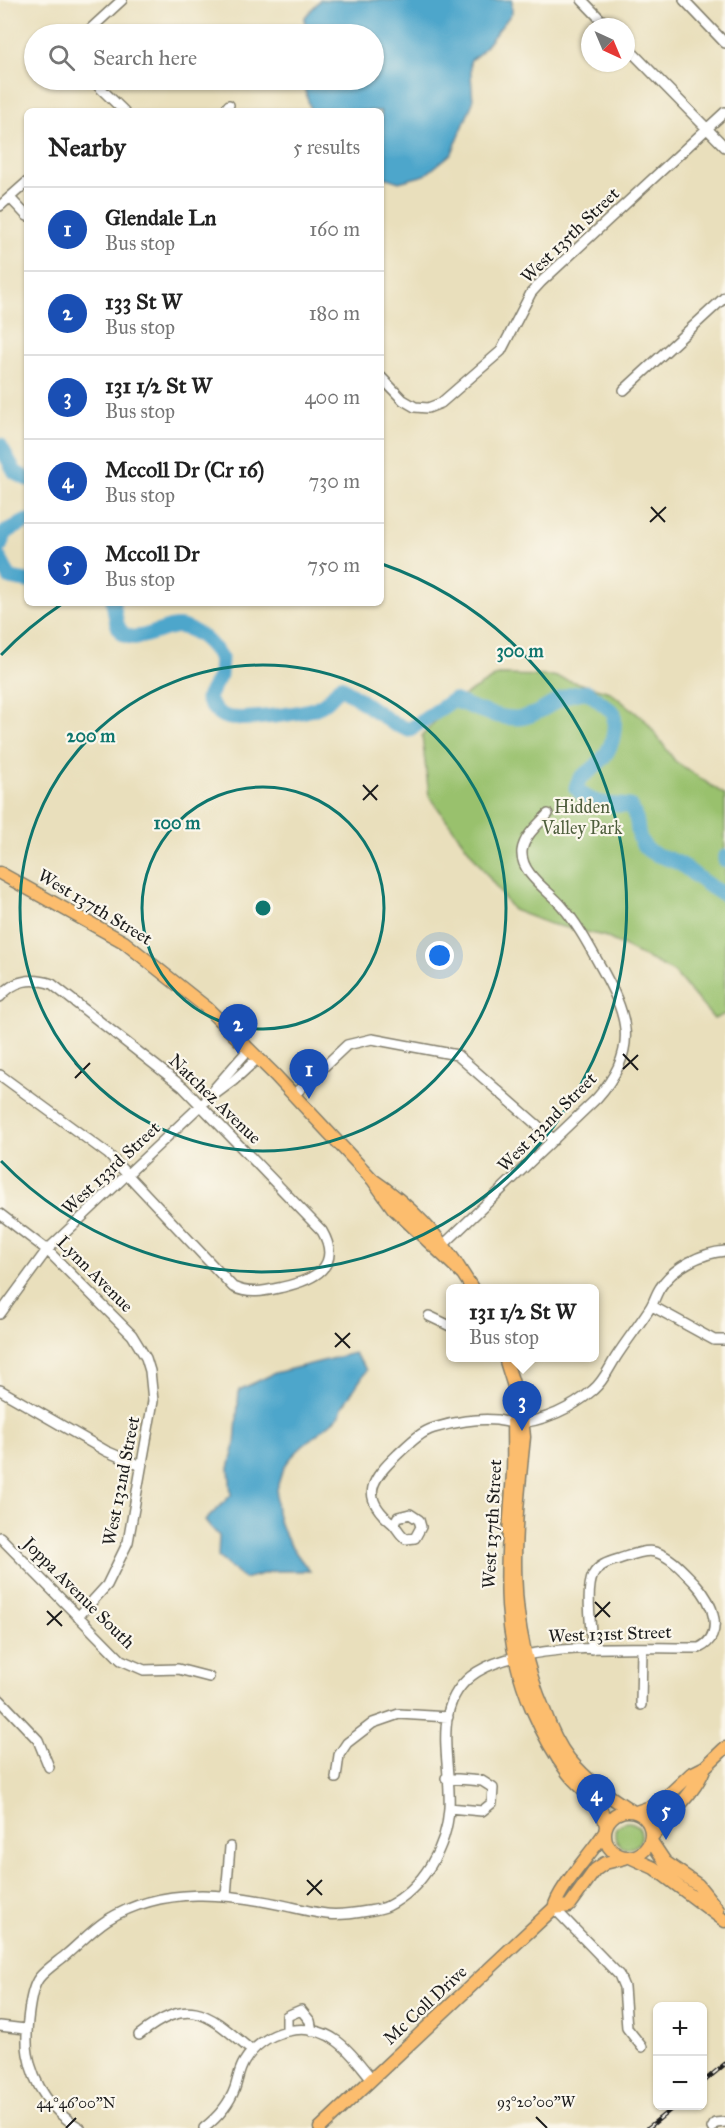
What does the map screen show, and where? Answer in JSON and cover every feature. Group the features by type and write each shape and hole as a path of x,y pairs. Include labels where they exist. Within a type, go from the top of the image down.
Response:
{"main road":[{"name":"West 137th Street","path":"0,873 124,942 180,985 254,1053 373,1180 393,1208 440,1248 469,1284"},
{"name":"West 137th Street","path":"506,1362 519,1422 506,1570 520,1657 560,1753"},
{"path":"605,1829 614,1816 659,1804 691,1774 705,1767 725,1749"},
{"path":"560,1753 597,1788 634,1812 650,1826 651,1840 665,1862 708,1896 724,1920"},
{"path":"560,1753 570,1775 600,1805 610,1849 654,1868 724,1920"},
{"path":"629,1858 642,1854 673,1809 699,1782 705,1767"},
{"name":"Mc Coll Drive","path":"320,2128 554,1908 561,1890 586,1860 605,1829"},
{"name":"Mc Coll Drive","path":"554,1908 569,1906 600,1866 629,1858"}],"street":[{"path":"96,24 122,0"},
{"path":"582,0 599,18"},
{"path":"684,0 725,43"},
{"path":"635,55 725,147"},
{"path":"101,90 116,108"},
{"name":"West 135th Street","path":"384,379 409,405 422,409 441,403 501,351 509,341 531,293 541,282 725,112"},
{"path":"0,206 24,185"},
{"path":"10,198 24,213"},
{"path":"624,390 725,297"},
{"name":"West 132nd Street","path":"440,1248 612,1082 622,1062 626,1029 616,994 585,939 566,911 535,879 523,861 522,850 526,839 548,814"},
{"name":"Natchez Avenue","path":"0,997 19,982 42,981 52,984 172,1077 202,1104 326,1238 328,1255 322,1270 307,1281 250,1293 233,1287 128,1174"},
{"path":"294,1095 347,1045 364,1039 383,1041 457,1055 554,1140"},
{"name":"West 133rd Street","path":"0,1314 47,1250 202,1104 225,1073 254,1053"},
{"path":"0,1075 102,1149 128,1174"},
{"name":"Lynn Avenue","path":"0,1214 47,1250 132,1335 146,1358 150,1371"},
{"path":"394,1524 384,1518 373,1503 374,1482 379,1473 414,1439 432,1428 450,1424 495,1420 519,1422 557,1413 595,1388 652,1306 660,1287 672,1274 696,1259 713,1252 725,1251"},
{"path":"652,1306 714,1340 725,1340"},
{"path":"429,1316 446,1324"},
{"name":"West 132nd Street","path":"78,1617 108,1585 123,1557 153,1401 150,1371"},
{"path":"0,1390 106,1451 141,1466"},
{"name":"Joppa Avenue South","path":"0,1537 120,1660 132,1667 144,1670 178,1669 209,1677"},
{"name":"West 131st Street","path":"80,2128 56,2110 35,2078 28,2060 25,2029 38,1978 106,1921 141,1905 179,1896 200,1894 226,1896 334,1917 387,1907 418,1884 440,1848 449,1808 446,1778 448,1717 456,1692 477,1672 520,1657 555,1650 699,1648 717,1640 722,1631 722,1622 717,1606 673,1561 654,1551 608,1562 592,1576 590,1586 592,1649"},
{"path":"641,1705 642,1649"},
{"path":"0,1700 38,1740 49,1767"},
{"path":"336,1778 339,1755 347,1743 373,1723 399,1714 448,1717"},
{"path":"446,1778 482,1781 493,1788 492,1803 482,1811 449,1808"},
{"path":"226,1896 230,1847"},
{"path":"554,1908 619,1975 624,1987 627,2028 642,2047"},
{"path":"287,2030 287,2016 301,2010 310,2021 312,2031"},
{"path":"139,2035 170,2014 193,2013 217,2022 252,2051"},
{"path":"0,2026 25,2029"},
{"path":"204,2128 230,2101 244,2062 252,2051 265,2040 287,2030 312,2031 336,2040 372,2079"},
{"path":"712,2128 718,2121 725,2122"}],"green space":[{"name":"Hidden Valley Park","path":"498,675 553,676 610,692 646,721 675,761 725,795 725,1014 714,1019 674,972 604,936 550,924 513,910 429,796 422,736 451,703"},
{"path":"628,1822 637,1826 641,1835 637,1844 628,1848 619,1844 615,1835 619,1826"}],"water":[{"path":"320,0 512,0 512,13 481,52 470,61 473,102 452,153 425,175 399,182 384,177 384,108 310,108 305,90 384,90 384,24 305,24 305,17"},
{"path":"354,1353 367,1370 342,1407 340,1415 295,1453 285,1466 279,1481 276,1496 280,1522 292,1547 310,1571 274,1571 244,1579 218,1557 219,1536 205,1521 231,1495 229,1468 235,1445 239,1390 275,1373"}],"waterway":[{"path":"0,445 15,472 24,477"},
{"path":"0,546 6,532 24,523"},
{"path":"0,559 10,578 24,580"},
{"path":"114,606 118,626 123,634 130,637 182,627 195,632 209,643 221,658 220,675 207,699 217,712 227,717 262,717 308,710 327,702 340,686 394,724 409,730 453,700 502,717 522,718 569,695 588,692 614,713 614,730 607,752 597,765 579,780 576,788 581,794 594,801 630,806 636,817 639,837 649,851 677,862 725,895"}],"railway":[{"path":"707,2079 725,2064"},
{"path":"648,2128 670,2110"}],"place":[{"name":"133 St W","path":"238,1054"},
{"name":"Glendale Ln","path":"309,1099"},
{"name":"131 1/2 St W","path":"522,1431"},
{"name":"Mccoll Dr (Cr 16)","path":"596,1824"},
{"name":"Mccoll Dr","path":"666,1840"}]}
